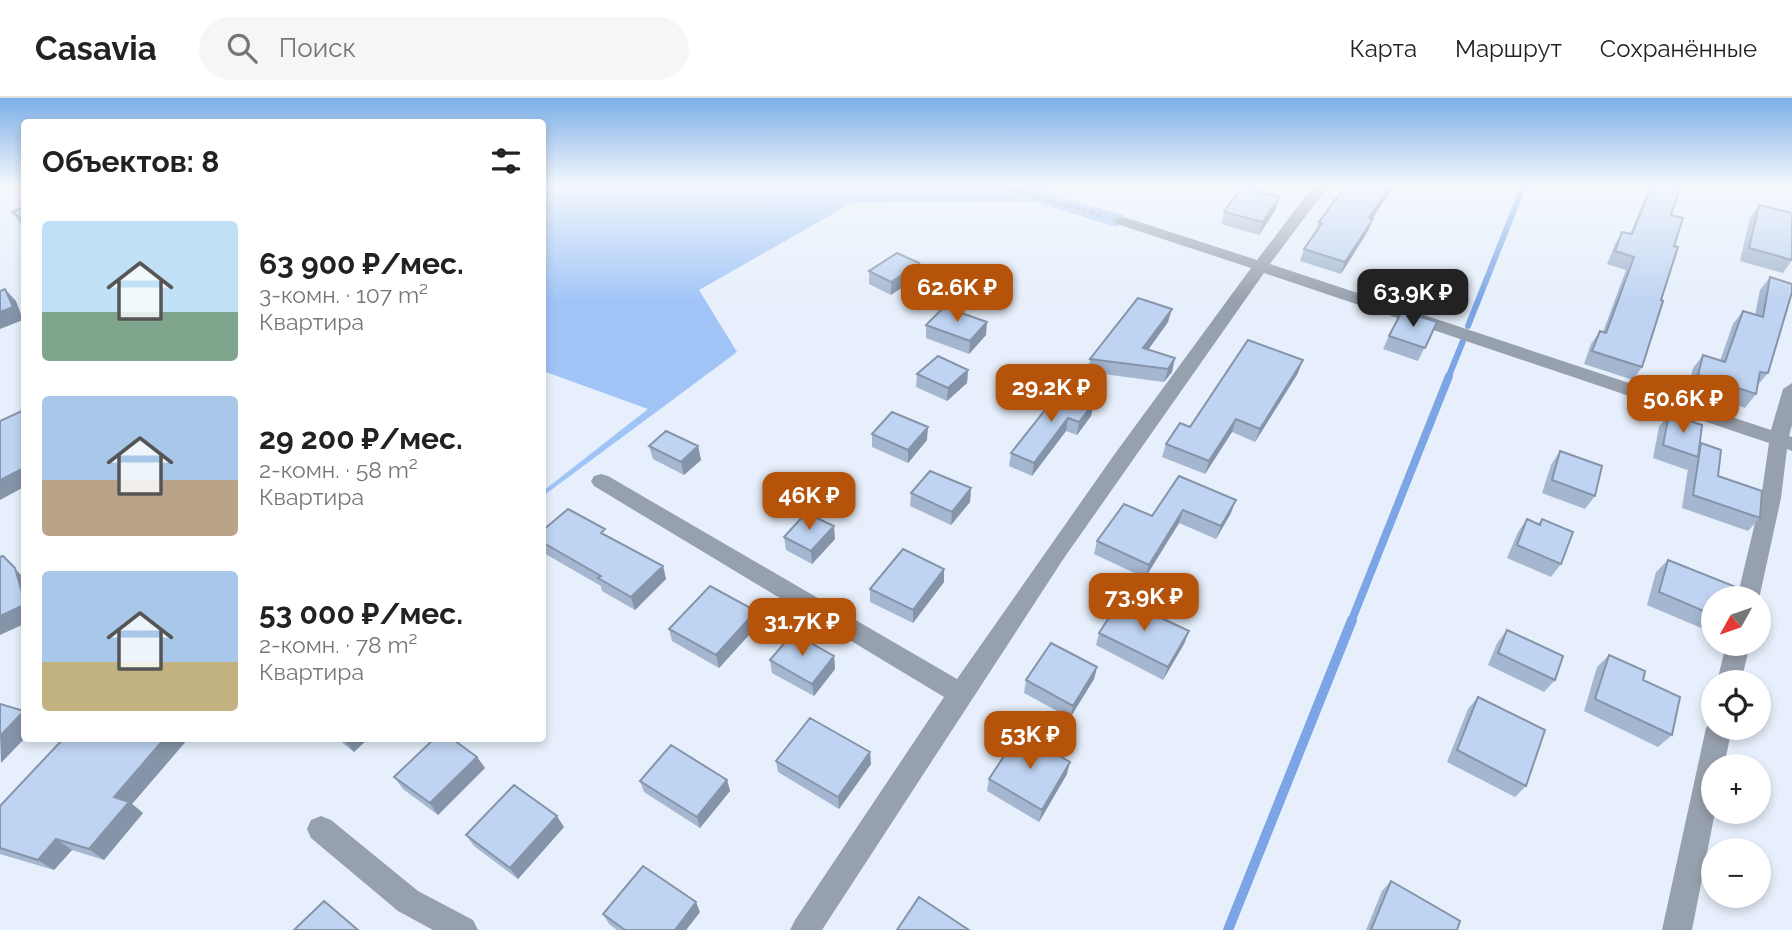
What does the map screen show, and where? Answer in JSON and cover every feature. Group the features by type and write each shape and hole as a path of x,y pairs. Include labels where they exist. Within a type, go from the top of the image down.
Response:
{"street":[{"path":"1130,224 1785,441"},
{"path":"805,930 959,693 1292,224"},
{"path":"1751,586 1785,441 1792,389"},
{"path":"601,481 959,693"},
{"path":"1677,930 1716,740"},
{"path":"321,828 408,901 463,930"}],"shaded area":[{"path":"546,224 815,224 699,290 737,352 546,494 546,489 648,409 546,372"}],"building":[{"path":"1321,224 1370,224 1345,262 1304,249"},
{"path":"1636,224 1681,224 1674,246 1678,247 1642,367 1592,351 1600,331 1606,333 1634,257 1615,251 1622,232 1632,234"},
{"path":"1755,224 1792,224 1792,260 1749,248"},
{"path":"897,253 919,263 891,282 869,271"},
{"path":"1770,277 1792,284 1792,292 1768,373 1760,372 1756,394 1698,375 1703,355 1725,362 1743,311 1763,317"},
{"path":"5,289 13,307 0,312 0,291"},
{"path":"1138,298 1172,309 1143,348 1175,358 1168,369 1090,359"},
{"path":"944,307 987,322 970,341 926,325"},
{"path":"1402,311 1437,322 1425,348 1389,336"},
{"path":"1248,340 1303,360 1260,429 1236,419 1209,461 1166,444 1180,423 1190,427"},
{"path":"938,356 968,370 948,388 917,374"},
{"path":"1061,390 1094,403 1079,422 1068,418 1034,463 1011,453"},
{"path":"21,411 21,470 0,480 0,421"},
{"path":"892,412 928,427 908,450 872,434"},
{"path":"1669,414 1702,425 1698,457 1663,445"},
{"path":"666,431 698,446 681,462 649,446"},
{"path":"1701,443 1721,450 1718,476 1762,491 1760,518 1693,495"},
{"path":"1560,451 1602,466 1595,496 1552,480"},
{"path":"930,471 971,488 952,512 911,493"},
{"path":"1179,476 1236,500 1221,526 1183,510 1149,565 1097,541 1124,504 1152,516"},
{"path":"568,509 605,529 601,533 663,566 631,597 546,544 546,528"},
{"path":"806,513 834,526 811,551 784,537"},
{"path":"1527,519 1540,525 1542,519 1573,532 1561,564 1517,545"},
{"path":"903,549 944,569 913,610 870,589"},
{"path":"3,556 15,568 21,589 21,606 0,616 0,557"},
{"path":"1668,560 1733,586 1701,586 1701,610 1659,592"},
{"path":"710,586 756,611 716,655 669,629"},
{"path":"1121,599 1189,631 1168,667 1099,633"},
{"path":"1507,630 1563,656 1555,680 1498,653"},
{"path":"793,633 834,656 812,684 770,660"},
{"path":"1051,643 1097,667 1073,706 1026,680"},
{"path":"1609,655 1645,671 1643,680 1680,697 1672,735 1595,699"},
{"path":"1478,697 1545,730 1526,786 1457,750"},
{"path":"0,704 21,710 21,714 0,736"},
{"path":"810,718 870,752 838,797 776,761"},
{"path":"1019,733 1070,762 1042,810 989,779"},
{"path":"60,742 162,742 114,797 129,802 89,849 56,839 38,860 0,848 0,806"},
{"path":"431,742 456,742 477,757 430,803 394,777"},
{"path":"671,745 727,780 697,817 640,781"},
{"path":"514,785 557,816 510,868 466,835"},
{"path":"643,866 696,902 675,930 625,930 603,914"},
{"path":"1391,881 1460,921 1457,930 1371,930"},
{"path":"919,897 969,930 897,930"},
{"path":"324,901 358,930 294,930"}],"waterway":[{"path":"1468,326 1509,224"},
{"path":"1448,378 1463,341"},
{"path":"1351,622 1449,376"},
{"path":"1228,930 1352,620"}]}
